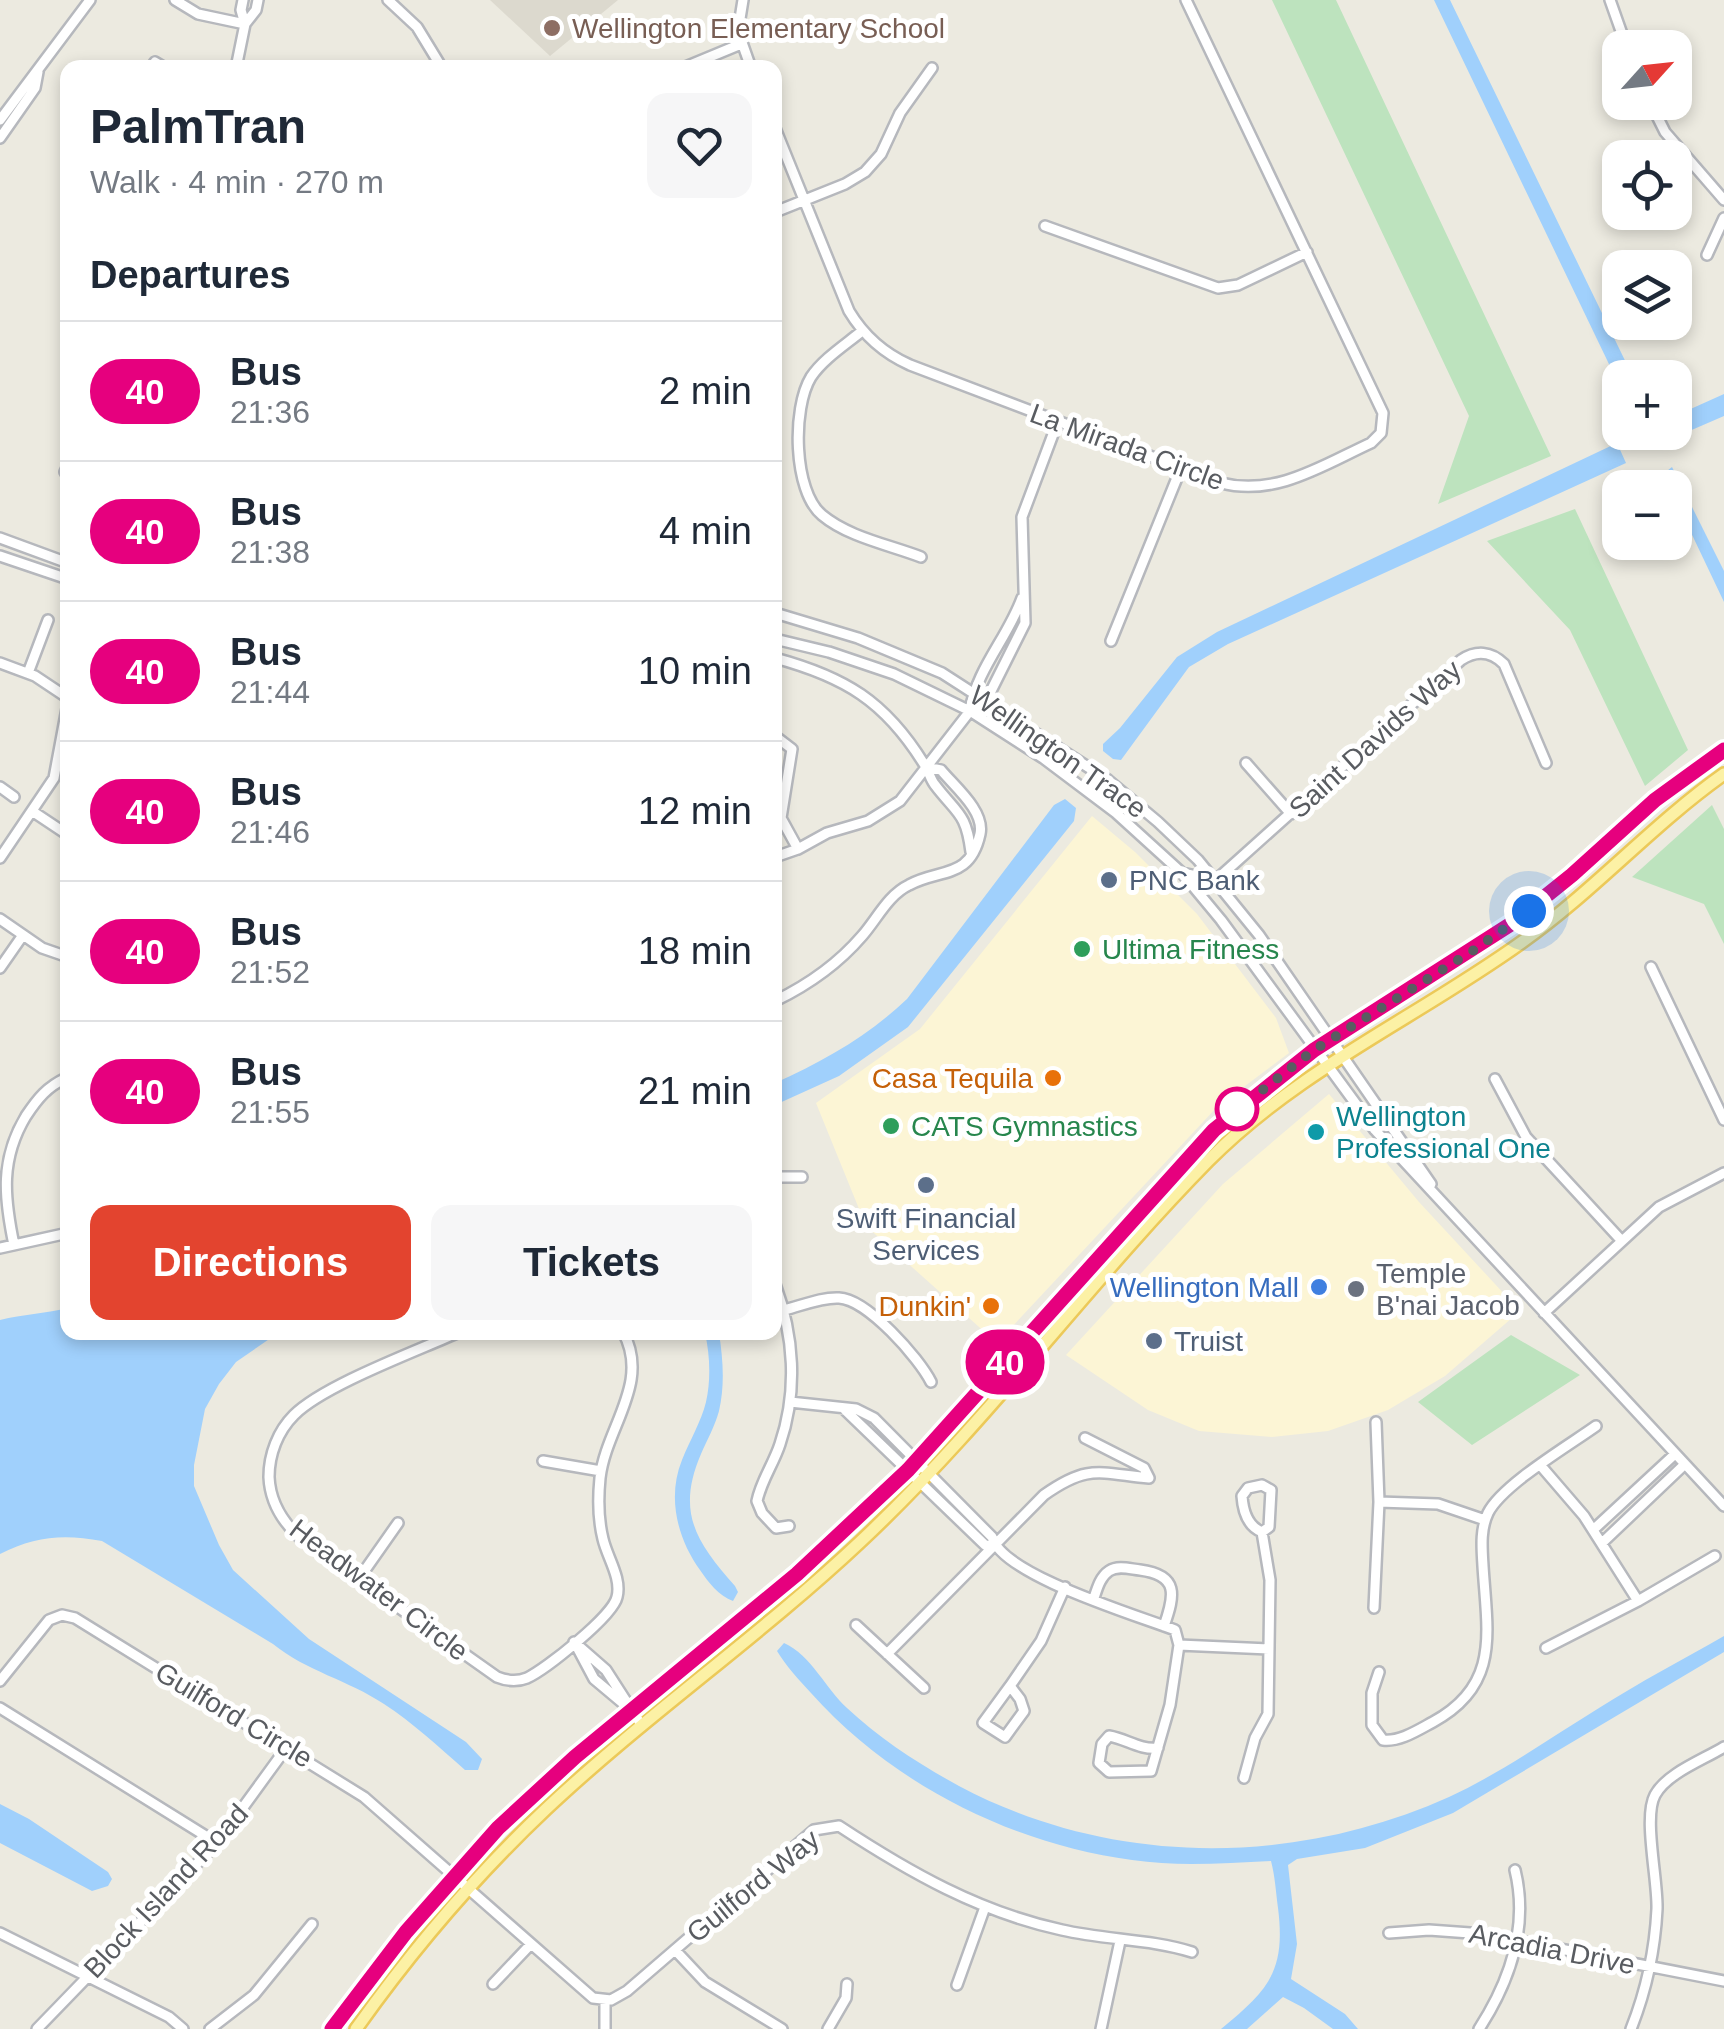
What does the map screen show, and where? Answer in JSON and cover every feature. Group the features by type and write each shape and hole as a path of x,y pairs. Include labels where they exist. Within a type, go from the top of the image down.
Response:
{"main road":[{"path":"332,2029 453,1875 534,1793 797,1574 912,1465 1195,1147 1314,1050 1484,944 1546,897 1682,778 1724,750"},
{"path":"356,2029 468,1888 548,1807 810,1588 926,1478 1208,1161 1326,1066 1525,940 1724,774"},
{"path":"1484,944 1525,940"}],"street":[{"path":"0,120 90,0"},
{"path":"174,0 198,14 245,24"},
{"path":"245,24 256,10 258,0"},
{"path":"388,0 417,27 437,60"},
{"path":"743,0 738,24 748,60"},
{"name":"La Mirada Circle","path":"782,146 845,304 862,331 897,359 1236,487 1264,488 1292,480 1371,443 1384,420 1381,406 1186,0"},
{"path":"1610,0 1621,30"},
{"path":"238,60 245,24 242,5"},
{"path":"703,60 742,44"},
{"path":"0,138 35,88 38,67"},
{"path":"782,209 852,181 871,167 932,68"},
{"path":"1659,120 1724,200"},
{"path":"1707,255 1724,218"},
{"path":"1045,226 1218,288 1238,285 1307,252"},
{"path":"862,331 819,366 804,392 800,466 803,488 830,521 921,557"},
{"path":"782,855 827,833 882,814 905,796 970,711 986,701 1025,622 1022,517 1058,421"},
{"path":"1111,641 1181,468"},
{"path":"0,538 60,560"},
{"path":"0,556 60,576"},
{"path":"970,711 973,692 1014,622 1024,590"},
{"name":"Wellington Trace","path":"782,615 858,638 942,672 1108,780 1158,822 1216,880 1344,1054 1384,1118 1456,1218"},
{"path":"28,673 48,620"},
{"name":"Wellington Trace","path":"782,641 894,674 970,711 1044,758 1116,813 1182,873 1375,1130 1724,1506"},
{"name":"Saint Davids Way","path":"1216,880 1472,654 1493,655 1504,664 1546,763"},
{"path":"782,660 830,675 865,695 889,718 926,767 941,770 980,821 980,834 971,854 951,873 916,881 899,891 843,956 815,978 782,996"},
{"path":"0,663 28,673 60,695"},
{"path":"0,858 57,772 60,740"},
{"path":"782,741 792,749 782,798"},
{"path":"1246,764 1291,814"},
{"path":"0,788 14,798"},
{"path":"32,811 60,830"},
{"path":"782,824 798,849"},
{"path":"1182,873 1216,880"},
{"path":"0,920 42,948 60,954"},
{"path":"0,968 23,936"},
{"path":"1651,968 1724,1120"},
{"path":"1495,1079 1526,1137 1622,1240"},
{"path":"14,1245 4,1196 7,1155 18,1128 39,1096 60,1082"},
{"path":"1544,1313 1658,1206 1724,1174"},
{"path":"782,1177 802,1177"},
{"path":"0,1248 60,1235"},
{"path":"784,1310 834,1298 854,1302 920,1362 931,1382"},
{"path":"782,1304 792,1359 790,1402 782,1440 757,1501 776,1528 789,1526"},
{"name":"Headwater Circle","path":"441,1340 316,1400 287,1423 274,1446 270,1487 282,1518 299,1537 503,1680 528,1677 610,1612 618,1594 600,1518 601,1471 632,1388 632,1356 625,1340"},
{"path":"790,1402 856,1409 874,1418 912,1465 992,1537 995,1547 1019,1568 1175,1630 1179,1645 1170,1704 1158,1748 1151,1771 1109,1772 1099,1763 1102,1744 1109,1736 1143,1749 1158,1748"},
{"path":"1374,1608 1379,1502 1376,1422"},
{"path":"1379,1672 1372,1693 1372,1725 1383,1740 1396,1740 1430,1724 1470,1694 1483,1670 1488,1643 1482,1542 1486,1520 1502,1495 1596,1426"},
{"path":"886,1654 1044,1495 1084,1472 1149,1478 1144,1468 1084,1438"},
{"path":"1593,1530 1674,1454"},
{"path":"543,1461 601,1471"},
{"path":"1603,1542 1685,1464"},
{"path":"1541,1466 1603,1542 1638,1601"},
{"path":"1244,1778 1255,1738 1268,1714 1270,1580 1262,1536 1246,1518 1242,1496 1248,1488 1262,1485 1272,1490 1272,1519 1262,1536"},
{"path":"1379,1502 1438,1504 1486,1520"},
{"path":"358,1580 398,1522"},
{"path":"1546,1648 1715,1556"},
{"path":"1094,1598 1104,1575 1116,1568 1160,1573 1169,1582 1172,1594 1164,1626"},
{"path":"1010,1686 1024,1711 1005,1736 982,1723 1042,1641 1065,1587"},
{"name":"Guilford Circle","path":"0,1680 49,1620 69,1615 364,1797 468,1888"},
{"path":"856,1625 924,1688"},
{"path":"574,1642 594,1679 630,1710 642,1726"},
{"path":"1179,1645 1269,1649"},
{"path":"0,1708 217,1842"},
{"name":"Block Island Road","path":"37,2029 217,1842 287,1747"},
{"path":"1631,2029 1650,1968 1657,1912 1652,1801 1665,1783 1724,1748"},
{"name":"Guilford Way","path":"604,2001 627,1991 814,1830 826,1826 839,1826 925,1880 985,1907 1043,1926 1192,1952"},
{"path":"1478,2029 1503,1986 1518,1941 1521,1916 1515,1870"},
{"path":"468,1888 593,1998 604,2001 604,2029"},
{"path":"957,1986 985,1907"},
{"path":"210,2029 254,1994 312,1924"},
{"name":"Arcadia Drive","path":"1389,1933 1457,1931 1721,1981"},
{"path":"0,1933 168,2017 183,2029"},
{"path":"1101,2029 1120,1940"},
{"path":"493,1984 531,1944"},
{"path":"674,1950 705,1982 782,2029"},
{"path":"828,2029 846,1998 847,1984"}],"shaded area":[{"name":"Wellington Elementary School","path":"490,0 618,0 550,56"},
{"path":"1092,816 1135,852 1197,914 1276,1018 1289,1053 1217,1107 997,1343 866,1226 816,1103 920,1029"},
{"path":"1329,1094 1419,1202 1520,1311 1445,1376 1388,1410 1328,1431 1272,1437 1199,1431 1148,1410 1066,1355 1223,1184"}],"green space":[{"path":"1272,0 1336,0 1551,456 1438,504 1469,416"},
{"path":"1575,509 1688,750 1645,786 1570,630 1487,541"},
{"path":"1712,805 1724,829 1724,944 1704,904 1632,877"},
{"path":"1511,1335 1580,1375 1472,1445 1418,1402"}],"water":[{"path":"1434,0 1450,0 1602,313 1602,340 1615,340 1625,360 1607,360"},
{"path":"1724,394 1724,416 1692,430 1692,408"},
{"path":"1602,450 1620,450 1626,463 1602,470 1602,474 1228,644 1189,667 1121,760 1103,751 1103,744 1177,657 1217,632"},
{"path":"1692,507 1724,571 1724,602 1692,535"},
{"path":"1065,799 1076,808 1074,821 908,1027 839,1076 782,1102 782,1080 845,1047 907,999 1054,805"},
{"path":"60,1309 60,1340 268,1340 236,1362 205,1409 194,1486 219,1545 233,1570 309,1639 466,1742 482,1759 478,1770 465,1770 384,1704 299,1661 102,1541 50,1538 0,1554 0,1320"},
{"path":"706,1340 720,1340 722,1391 717,1417 694,1475 690,1510 701,1540 738,1592 733,1601 714,1588 692,1558 680,1531 675,1503 682,1460 708,1394"},
{"path":"1724,1636 1724,1652 1453,1813 1365,1848 1297,1859 1288,1865 1297,1944 1291,1979 1345,2014 1358,2029 1333,2029 1283,1997 1247,2029 1221,2029 1262,1990 1276,1964 1280,1930 1271,1861 1184,1864 1132,1860 1087,1852 999,1824 957,1805 878,1755 843,1726 777,1651 784,1643 794,1648 839,1700 900,1750 959,1786 1017,1813 1078,1832 1140,1844 1202,1848 1265,1846 1328,1836 1389,1820 1449,1797"},
{"path":"0,1804 108,1872 112,1879 108,1886 92,1891 0,1843"}],"bus line":[{"name":"40","path":"332,2029 453,1875 498,1828 575,1757 797,1574 908,1470 1195,1147 1314,1050 1511,924 1655,800 1724,750"}],"place":[{"name":"Wellington Elementary School","path":"552,28"},
{"name":"PNC Bank","path":"1109,880"},
{"name":"Ultima Fitness","path":"1082,949"},
{"name":"Casa Tequila","path":"1053,1078"},
{"name":"CATS Gymnastics","path":"891,1126"},
{"name":"Wellington Professional One","path":"1316,1132"},
{"name":"Swift Financial Services","path":"926,1185"},
{"name":"Wellington Mall","path":"1319,1287"},
{"name":"Temple B'nai Jacob","path":"1356,1289"},
{"name":"Dunkin'","path":"991,1306"},
{"name":"Truist","path":"1154,1341"}],"route":[{"path":"1237,1109 1229,1116 1314,1050 1529,911"}]}
